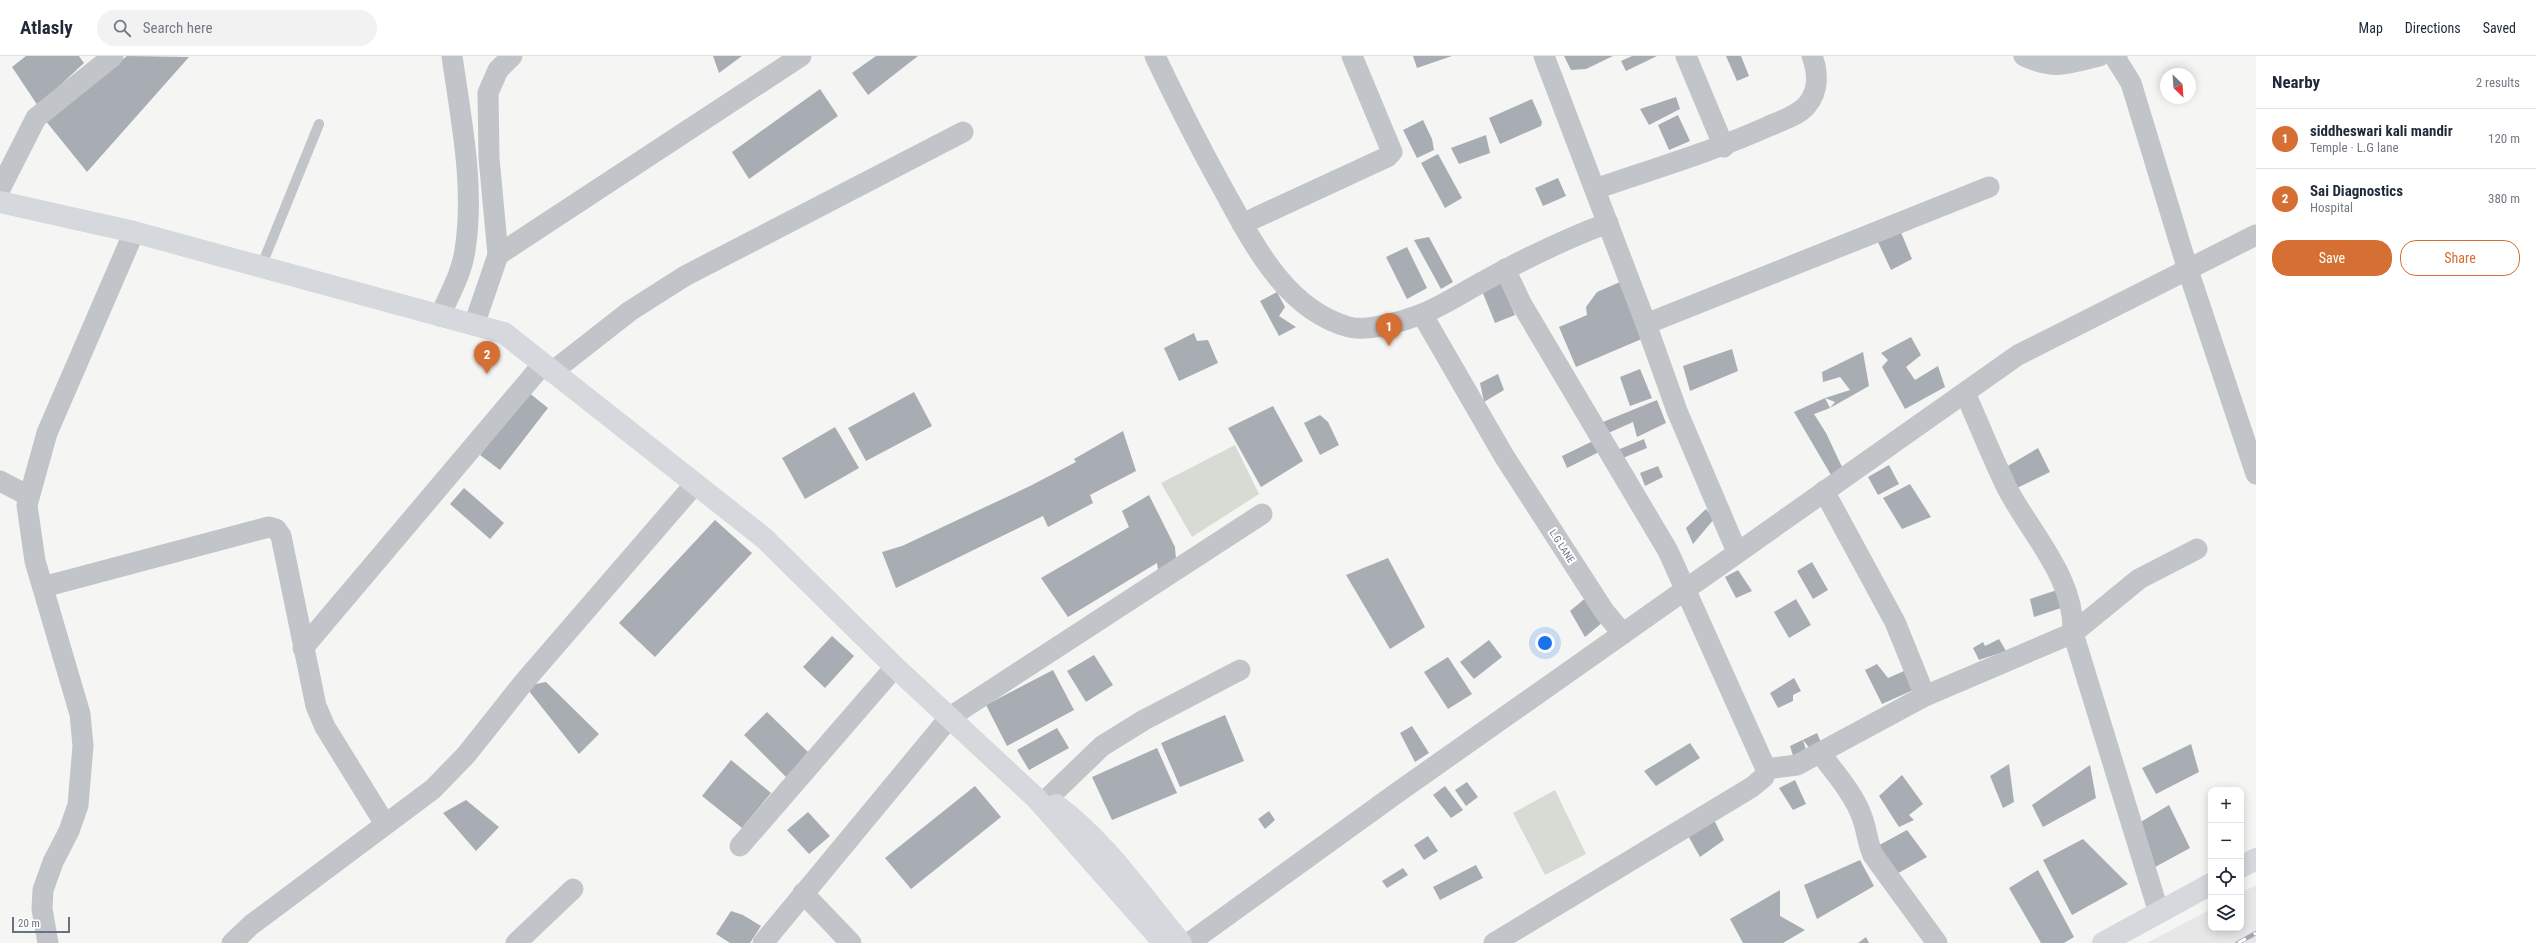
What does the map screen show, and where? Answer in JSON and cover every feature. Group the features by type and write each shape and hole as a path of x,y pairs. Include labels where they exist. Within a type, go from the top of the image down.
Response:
{"main road":[{"path":"0,202 134,232 504,333 764,538 895,667 1042,798 1074,819 1095,839 1181,943"},
{"path":"1042,798 1164,943"},
{"path":"2244,865 2256,859"},
{"path":"2103,943 2208,886"}],"street":[{"path":"0,189 36,118 113,56"},
{"path":"440,316 465,252 468,224 469,183 452,56"},
{"path":"474,325 498,255 489,158 488,93 498,70 512,56"},
{"path":"498,255 801,56"},
{"path":"1155,56 1189,127 1242,224 1268,266 1291,291 1316,313 1350,327 1377,326 1422,314 1540,250 1608,223"},
{"path":"1242,224 1387,157 1392,152 1391,146 1352,56"},
{"path":"1544,56 1646,324 1676,411 1737,552"},
{"path":"1686,56 1724,147"},
{"path":"1595,189 1724,147 1793,116 1807,105 1817,86 1817,71 1812,56"},
{"path":"2024,56 2042,65 2061,66 2108,57 2130,83 2188,270 2250,451 2256,474"},
{"path":"303,648 548,368 630,311 680,279 963,132"},
{"path":"1646,324 1989,187"},
{"path":"48,943 42,909 43,890 53,862 69,831 78,805 83,746 80,714 35,561 27,505 47,433 134,232"},
{"path":"1190,943 1623,634 1686,591 1737,552 1824,490 2018,355 2256,235"},
{"path":"1494,943 1752,787 1764,777 1766,769 1662,540 1528,315 1505,269"},
{"name":"L.G LANE","path":"1422,314 1504,456 1604,610 1623,634"},
{"path":"1965,393 2006,486 2066,589 2073,621 2073,633 2159,913"},
{"path":"0,481 29,496"},
{"path":"232,943 251,925 433,789 466,755 524,682 695,484"},
{"path":"1824,490 1895,622 1925,696"},
{"path":"763,943 803,892 950,717 1262,514"},
{"path":"43,587 269,527 276,530 281,536 316,706 325,727 385,824"},
{"path":"1766,769 1797,765 1821,754 1925,696 2073,633 2139,579 2197,549"},
{"path":"740,846 895,667"},
{"path":"1042,798 1102,746 1144,720 1240,670"},
{"path":"1821,754 1856,802 1862,817 1866,839 1873,856 1937,943"},
{"path":"516,943 573,889"},
{"path":"803,892 851,943"}],"lane":[{"path":"261,267 319,124"}],"shaded area":[{"path":"1235,445 1259,494 1192,537 1161,483"},
{"path":"1555,790 1586,854 1545,875 1513,813"},
{"path":"2256,885 2256,943 2147,943 2208,911 2208,931 2244,931 2244,891"}],"building":[{"path":"26,56 79,56 84,63 38,106 12,67"},
{"path":"127,56 189,57 87,172 45,120"},
{"path":"713,56 742,56 719,73"},
{"path":"876,56 918,56 868,95 852,73"},
{"path":"1413,56 1452,56 1417,68"},
{"path":"1564,56 1613,56 1586,69 1571,70"},
{"path":"1632,56 1657,56 1626,71 1621,61"},
{"path":"1726,56 1741,56 1749,76 1737,81"},
{"path":"820,89 838,116 749,179 732,152"},
{"path":"1676,97 1680,109 1649,125 1640,109"},
{"path":"1532,99 1542,122 1541,126 1500,144 1489,118"},
{"path":"1678,115 1690,141 1669,150 1658,125"},
{"path":"1423,120 1432,139 1434,150 1417,158 1403,130"},
{"path":"1486,135 1490,153 1459,164 1451,148"},
{"path":"1438,154 1462,198 1445,208 1421,163"},
{"path":"1558,178 1566,196 1543,206 1535,188"},
{"path":"1900,230 1912,259 1891,270 1876,238"},
{"path":"1429,237 1453,282 1441,289 1414,240"},
{"path":"1407,247 1427,288 1407,299 1386,257"},
{"path":"1620,282 1644,338 1576,367 1559,327 1587,315 1586,307 1597,292"},
{"path":"1501,283 1515,315 1495,323 1482,291"},
{"path":"1277,292 1285,307 1279,316 1296,327 1279,336 1260,301"},
{"path":"1194,333 1197,341 1208,340 1218,363 1179,381 1164,348"},
{"path":"1911,337 1921,355 1906,367 1915,380 1938,366 1945,387 1905,409 1882,367 1888,360 1881,353"},
{"path":"1732,349 1738,371 1690,391 1683,366"},
{"path":"1863,352 1869,386 1830,408 1835,402 1825,398 1850,390 1840,377 1823,382 1822,372"},
{"path":"1640,369 1652,398 1630,406 1620,377"},
{"path":"1498,374 1504,390 1484,402 1480,383"},
{"path":"528,392 548,408 500,470 480,455"},
{"path":"914,392 932,426 866,461 848,428"},
{"path":"1825,398 1830,408 1814,414 1826,433 1842,467 1831,475 1794,412"},
{"path":"1657,400 1666,423 1637,437 1633,422 1604,435 1598,424"},
{"path":"1273,406 1303,461 1261,487 1228,428"},
{"path":"1320,415 1328,422 1339,445 1320,455 1304,423"},
{"path":"835,427 859,468 805,499 782,458"},
{"path":"1123,431 1136,471 1090,495 1093,503 1048,527 1043,516 896,588 882,552 902,546 1030,486 1076,462 1074,459"},
{"path":"1644,439 1647,448 1618,460 1615,451"},
{"path":"1593,441 1599,452 1567,468 1562,456"},
{"path":"2038,448 2050,472 2017,488 2006,467"},
{"path":"1889,465 1899,484 1878,495 1868,477"},
{"path":"1658,466 1663,477 1645,486 1640,473"},
{"path":"1910,484 1931,517 1902,529 1883,498"},
{"path":"464,488 504,523 490,539 450,504"},
{"path":"1149,495 1175,547 1176,559 1158,570 1157,563 1068,617 1041,578 1129,527 1122,511"},
{"path":"1706,509 1714,519 1693,544 1686,528"},
{"path":"715,520 752,553 655,657 619,623"},
{"path":"1388,558 1425,627 1390,649 1346,575"},
{"path":"1812,562 1828,590 1813,599 1797,571"},
{"path":"1738,570 1752,591 1736,598 1725,577"},
{"path":"2057,590 2061,608 2034,617 2030,599"},
{"path":"1588,596 1603,622 1585,637 1570,611"},
{"path":"1796,599 1811,625 1789,638 1774,612"},
{"path":"832,636 854,656 825,688 803,667"},
{"path":"1999,639 2006,651 1979,660 1973,648 1983,642 1985,646"},
{"path":"1489,640 1502,657 1474,679 1460,662"},
{"path":"1094,655 1113,685 1086,702 1067,671"},
{"path":"1448,657 1472,694 1448,709 1424,672"},
{"path":"1877,664 1888,678 1911,668 1920,687 1882,704 1865,670"},
{"path":"1053,670 1074,710 1007,746 986,705"},
{"path":"1794,678 1801,691 1793,695 1793,701 1778,708 1770,693"},
{"path":"546,682 599,734 579,754 525,686"},
{"path":"767,712 809,753 786,777 744,735"},
{"path":"1225,715 1244,761 1180,787 1161,743"},
{"path":"1412,726 1429,753 1415,762 1400,733"},
{"path":"1057,728 1069,748 1029,770 1017,750"},
{"path":"1817,733 1821,742 1811,750 1803,740 1807,753 1794,759 1790,746"},
{"path":"1690,743 1700,758 1656,786 1644,771"},
{"path":"2191,744 2199,772 2156,794 2142,768"},
{"path":"1157,748 1177,793 1112,820 1092,777"},
{"path":"731,760 771,793 742,828 702,796"},
{"path":"2009,764 2014,802 2003,808 1990,776"},
{"path":"2090,765 2096,798 2043,827 2032,805"},
{"path":"1902,775 1923,804 1909,815 1914,820 1899,827 1879,796"},
{"path":"1795,780 1806,804 1793,810 1779,788"},
{"path":"1467,782 1478,797 1466,806 1455,790"},
{"path":"975,786 1001,817 911,889 885,858"},
{"path":"1445,786 1463,810 1451,818 1433,795"},
{"path":"466,800 499,827 476,851 443,813"},
{"path":"2169,805 2190,848 2146,872 2134,826"},
{"path":"1269,811 1275,820 1265,829 1258,819"},
{"path":"808,812 830,836 809,854 787,830"},
{"path":"1713,818 1724,840 1700,857 1686,832"},
{"path":"1907,830 1927,857 1893,876 1872,849"},
{"path":"1428,836 1438,851 1424,860 1414,845"},
{"path":"2083,839 2128,884 2072,915 2043,860"},
{"path":"1860,860 1874,886 1817,919 1804,885"},
{"path":"1476,865 1483,878 1440,900 1433,887"},
{"path":"1403,868 1408,875 1387,888 1382,881"},
{"path":"2038,870 2074,937 2064,943 2041,943 2009,888"},
{"path":"1780,890 1780,916 1805,930 1783,943 1743,943 1730,919"},
{"path":"731,911 743,915 761,926 750,943 730,943 716,934"},
{"path":"1866,937 1869,943 1858,943"}],"railway":[{"path":"2238,943 2256,933"}],"place":[{"name":"siddheswari kali mandir","path":"1389,346"},
{"name":"Sai Diagnostics","path":"487,374"}]}
